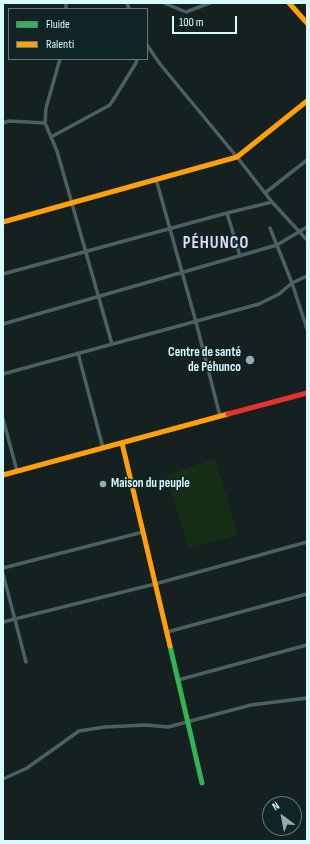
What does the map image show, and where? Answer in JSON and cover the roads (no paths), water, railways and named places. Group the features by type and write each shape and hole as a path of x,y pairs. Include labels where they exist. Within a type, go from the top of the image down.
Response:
{"street":[{"path":"164,3 186,12 210,3"},
{"path":"289,3 307,23"},
{"path":"148,46 160,64 272,202 307,240"},
{"path":"60,60 46,108 45,123 57,151 112,344"},
{"path":"51,137 110,105 136,64 137,60"},
{"path":"3,222 237,157 307,101"},
{"path":"3,122 45,123"},
{"path":"265,193 307,160"},
{"path":"156,179 196,322 220,416"},
{"path":"3,274 272,202"},
{"path":"227,213 240,256"},
{"path":"3,324 277,245 307,227"},
{"path":"270,228 292,283 307,329"},
{"path":"3,374 259,304 279,294 292,283 307,276"},
{"path":"78,353 102,448"},
{"path":"3,475 307,393"},
{"path":"3,419 17,471"},
{"path":"122,443 202,784"},
{"path":"3,568 143,532"},
{"path":"3,622 155,584 307,543"},
{"path":"3,574 26,662"},
{"path":"167,632 307,594"},
{"path":"178,680 307,645"},
{"path":"3,779 27,768 79,731 105,727 140,725 168,726 251,705 307,698"}],"place":[{"name":"Centre de santé de Péhunco","path":"250,360"},
{"name":"Maison du peuple","path":"103,484"}],"district":[{"name":"PÉHUNCO","path":"216,244"}]}
